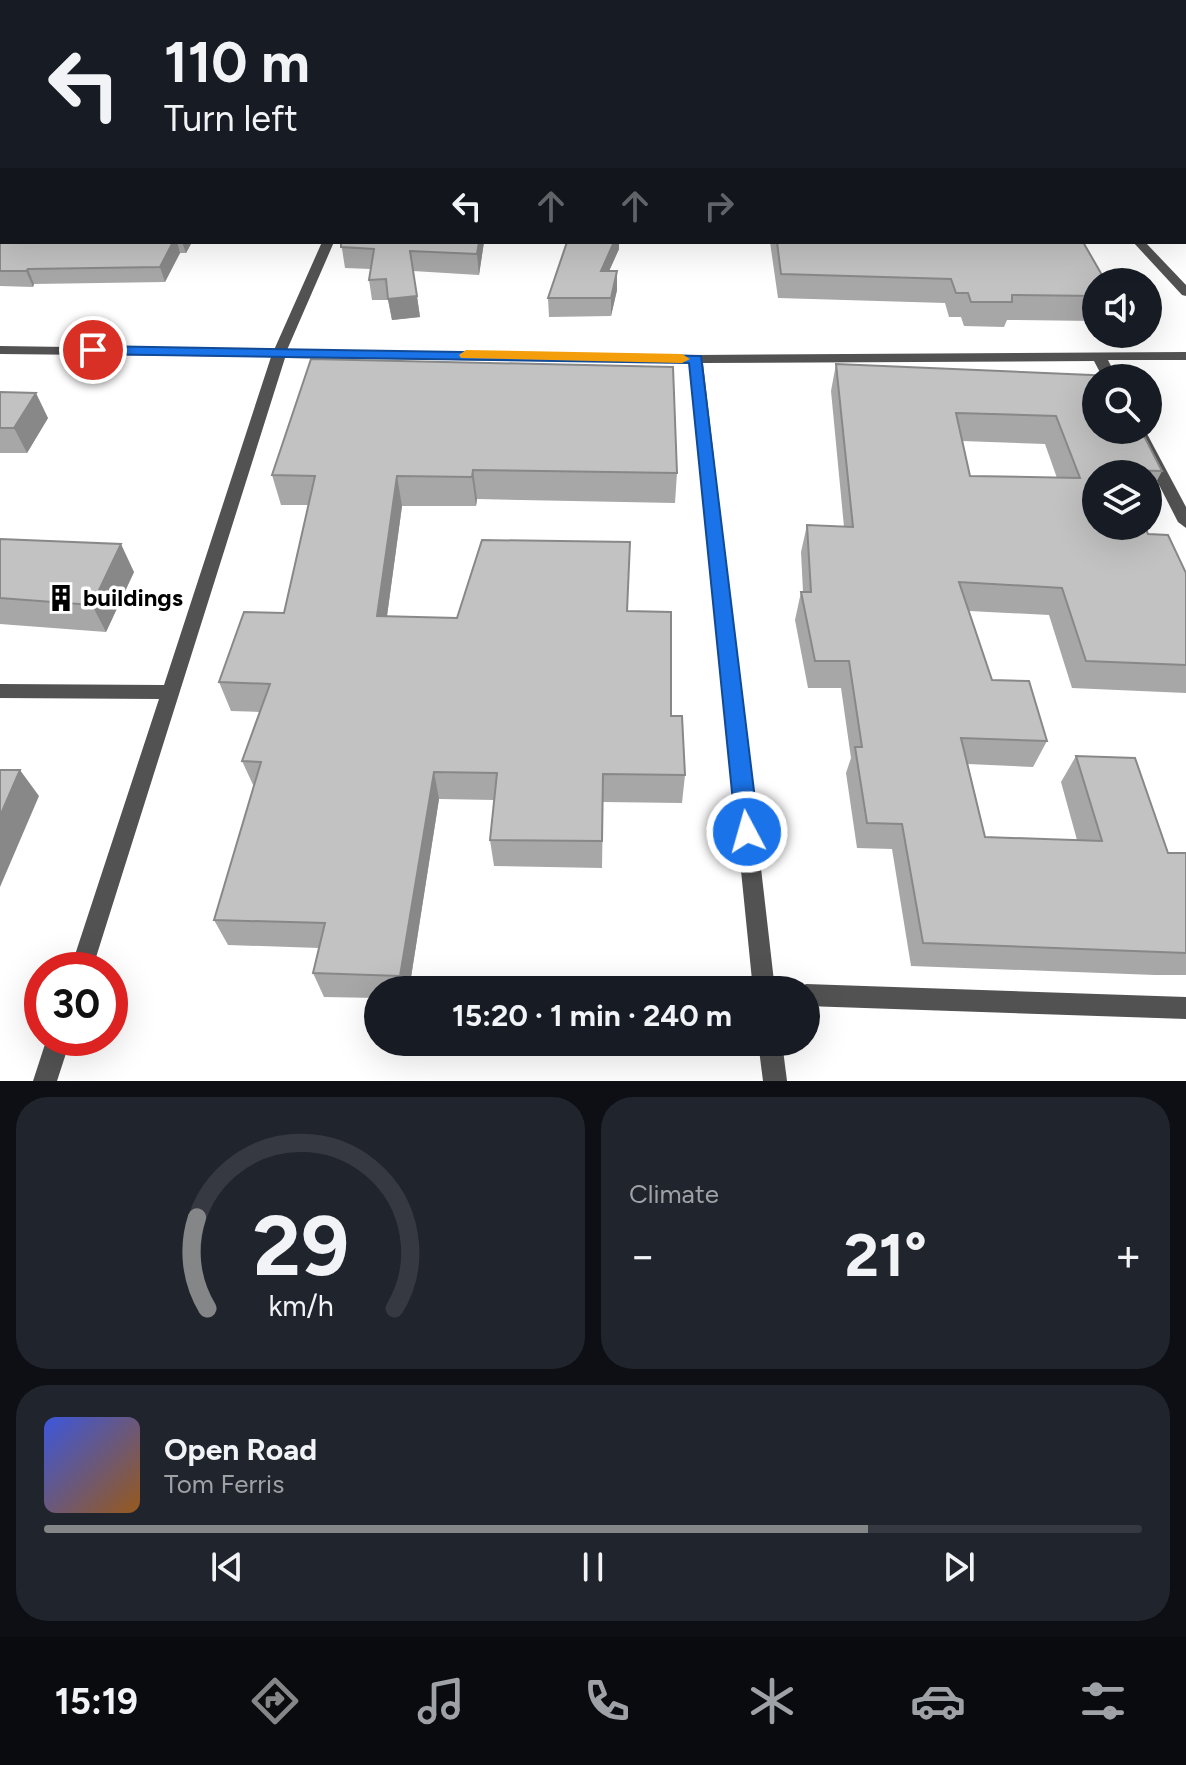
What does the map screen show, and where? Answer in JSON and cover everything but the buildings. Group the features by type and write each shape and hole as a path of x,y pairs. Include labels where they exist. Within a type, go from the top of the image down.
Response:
{"street":[{"path":"87,952 280,351 327,244"},
{"path":"1141,244 1186,292"},
{"path":"0,350 280,351 696,359 1186,356"},
{"path":"1099,357 1103,364"},
{"path":"696,359 762,976"},
{"path":"1145,444 1186,522"},
{"path":"0,691 171,692"},
{"path":"820,995 1186,1008"},
{"path":"45,1081 53,1056"},
{"path":"772,1056 775,1081"}],"slow traffic":[{"path":"466,355 682,359"}],"place":[{"name":"buildings","path":"61,598"}],"route":[{"path":"93,350 696,359 747,832"}]}
